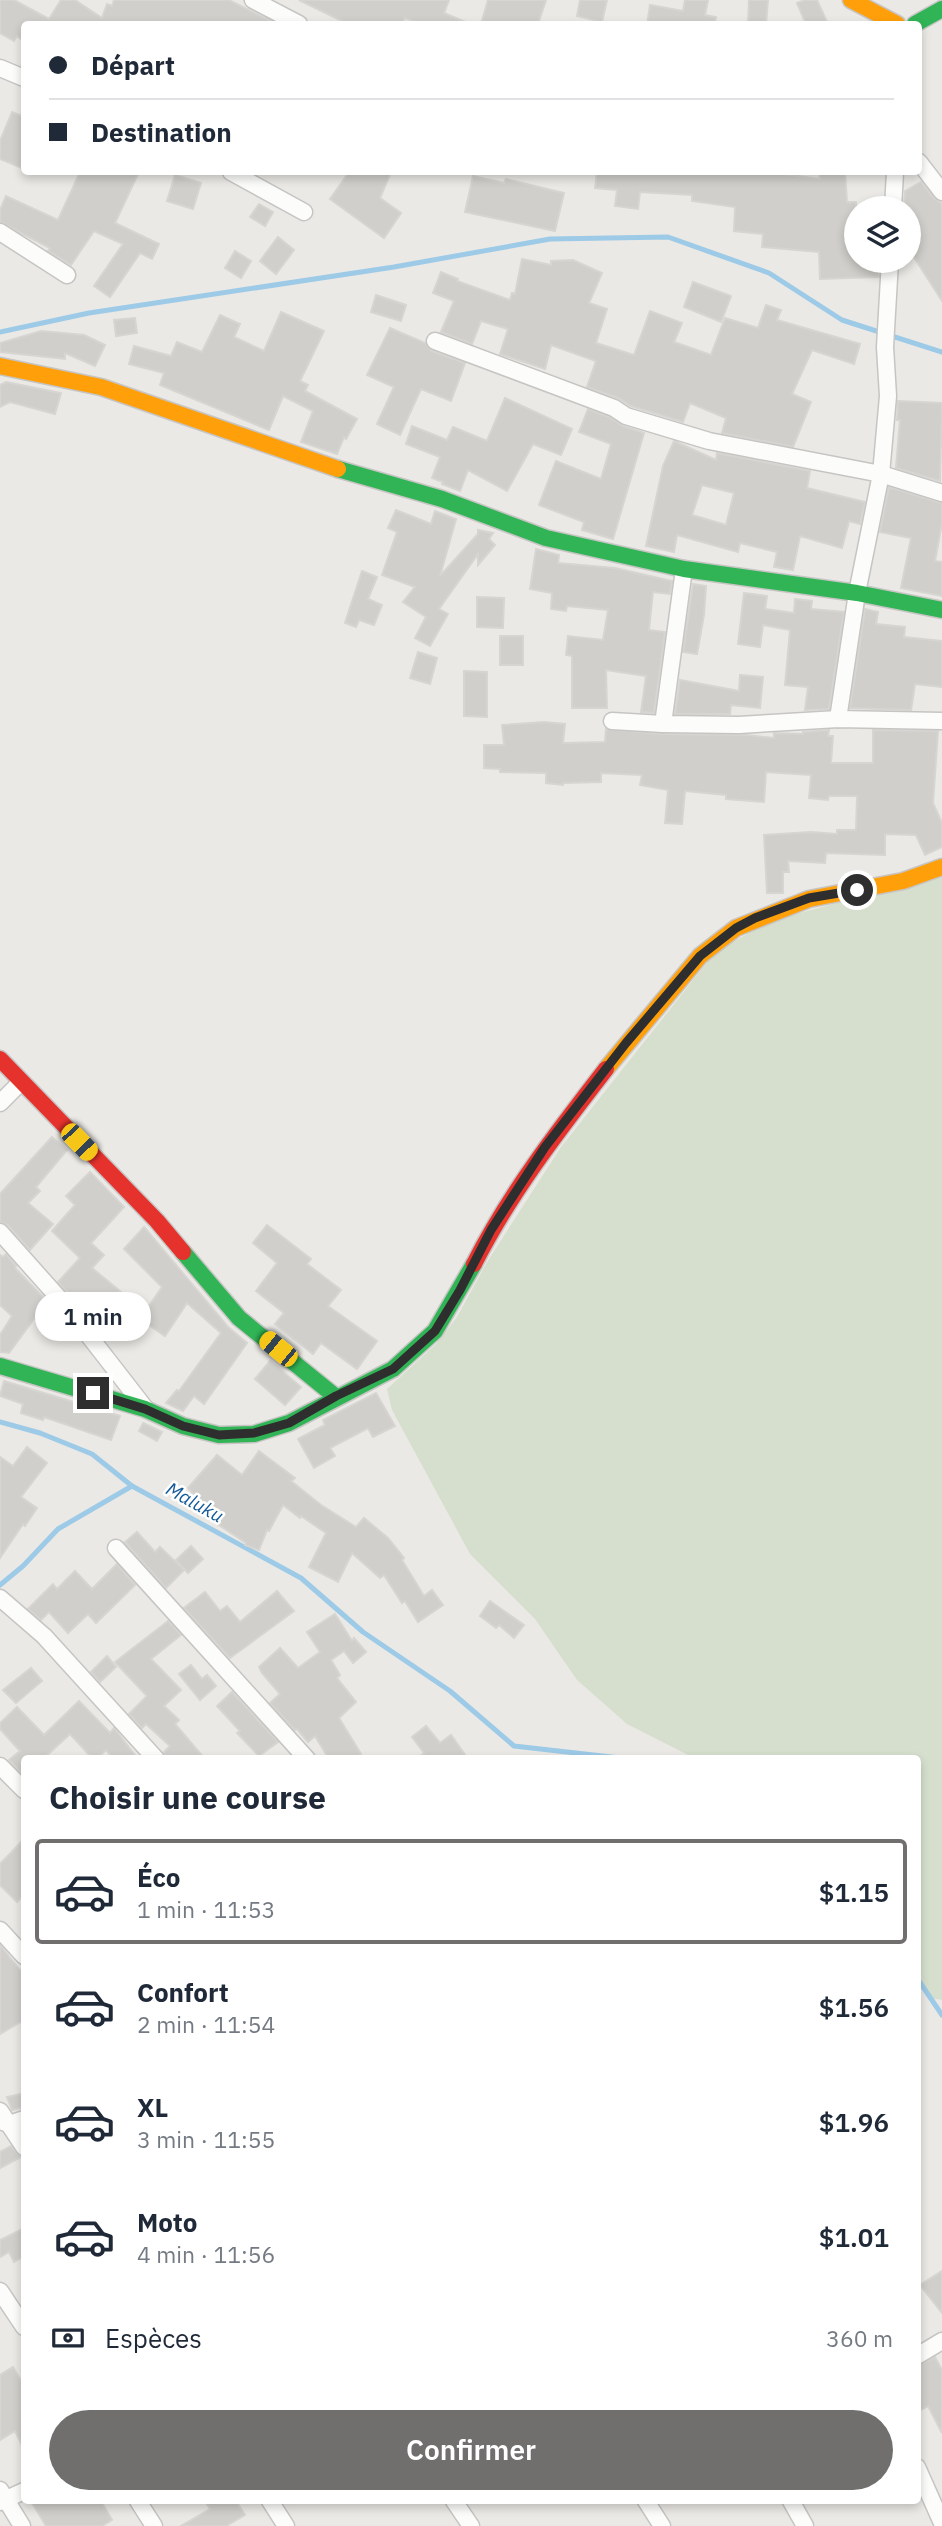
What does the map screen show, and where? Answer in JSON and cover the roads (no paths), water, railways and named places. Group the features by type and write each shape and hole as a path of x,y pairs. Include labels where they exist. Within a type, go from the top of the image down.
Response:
{"street":[{"path":"253,0 293,21"},
{"path":"851,0 891,21"},
{"path":"920,21 942,9"},
{"path":"0,68 21,78"},
{"path":"922,166 942,192"},
{"path":"236,175 304,212"},
{"path":"894,196 895,175"},
{"path":"0,232 67,275"},
{"path":"838,719 857,593 881,474 888,396 885,347 890,273"},
{"path":"435,341 614,408 625,416 709,442 881,474 942,493"},
{"path":"0,366 100,387 312,461 442,499 546,538 684,569 857,593 942,610"},
{"path":"663,724 684,569"},
{"path":"612,721 739,725 838,719 942,721"},
{"path":"0,1366 145,1409 183,1426 219,1435 254,1433 289,1423 336,1396 393,1369 435,1331 491,1230 545,1147 626,1043 700,956 736,928 809,898 903,881 942,867"},
{"path":"0,1059 157,1221 239,1318 336,1396"},
{"path":"0,1102 21,1082"},
{"path":"0,1232 65,1305 145,1409"},
{"path":"116,1548 303,1755"},
{"path":"0,1598 44,1636 152,1755"},
{"path":"0,1766 21,1787"},
{"path":"0,1930 21,1953"},
{"path":"8,2119 21,2142"},
{"path":"0,2291 21,2323"},
{"path":"921,2354 942,2341"},
{"path":"921,2476 942,2523"},
{"path":"21,2492 2,2497 22,2526"},
{"path":"140,2504 154,2526"},
{"path":"272,2504 286,2526"},
{"path":"456,2504 471,2526"},
{"path":"648,2504 662,2526"},
{"path":"793,2504 806,2526"}],"waterway":[{"path":"0,332 89,313 394,267 550,239 668,237 769,273 842,320 942,352"},
{"name":"Maluku","path":"0,1422 40,1433 92,1454 132,1486 301,1578 363,1632 450,1691 514,1746 594,1755"},
{"path":"0,1585 23,1566 58,1529 132,1486"},
{"path":"921,1984 942,2015"}]}
